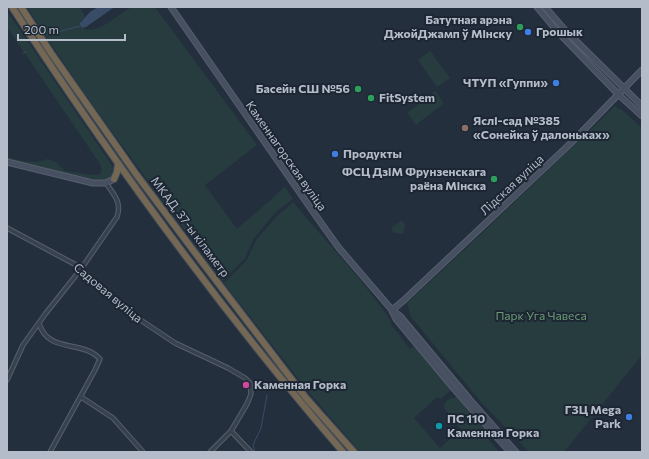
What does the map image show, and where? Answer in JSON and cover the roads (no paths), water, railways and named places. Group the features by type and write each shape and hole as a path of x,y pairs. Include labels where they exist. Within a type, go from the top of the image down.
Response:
{"highway":[{"name":"МКАД, 37-ы кіламетр","path":"12,7 46,60 129,179 257,348 300,402 343,452"},
{"name":"МКАД, 37-ы кіламетр","path":"21,7 51,53 202,262 306,398 354,452"},
{"path":"114,179 117,172 118,163"},
{"path":"114,179 121,177 129,179"}],"main road":[{"name":"Каменнагорская вуліца","path":"171,7 339,248 392,310 400,316 516,452"},
{"path":"537,7 558,32 619,95 642,116"},
{"path":"545,7 565,30 642,106"},
{"name":"Лідская вуліца","path":"392,310 567,147 642,70"},
{"path":"7,162 93,183 106,184 114,179"},
{"name":"Каменнагорская вуліца","path":"392,310 396,319 510,452"}],"street":[{"path":"7,380 23,345 81,269 117,217 119,208 118,202 106,184"},
{"name":"Садовая вуліца","path":"7,228 81,269 124,308 175,343 228,368 245,378 250,383 251,394 231,431"},
{"path":"39,323 44,336 62,345 89,350 100,358 81,397 50,452"},
{"path":"81,397 103,410 113,418 143,452"},
{"path":"210,452 231,431 251,452"}],"water":[{"path":"98,7 113,8 86,27 82,28 79,24 90,12"}],"waterway":[{"path":"54,33 80,26"},
{"path":"255,452 253,445 261,428 267,395"}],"place":[{"name":"Батутная арэна ДжойДжамп ў Мінску","path":"520,27"},
{"name":"Грошык","path":"528,32"},
{"name":"ЧТУП «Гуппи»","path":"556,83"},
{"name":"Басейн СШ №56","path":"358,89"},
{"name":"FitSystem","path":"371,98"},
{"name":"Яслі-сад №385 «Сонейка ў далоньках»","path":"465,128"},
{"name":"Продукты","path":"335,154"},
{"name":"ФСЦ ДзіМ Фрунзенскага раёна Мінска","path":"494,179"},
{"name":"Каменная Горка","path":"246,385"},
{"name":"ГЗЦ Mega Park","path":"629,417"},
{"name":"ПС 110 Каменная Горка","path":"439,426"}],"park label":[{"name":"Парк Уга Чавеса","path":"541,316"}]}
